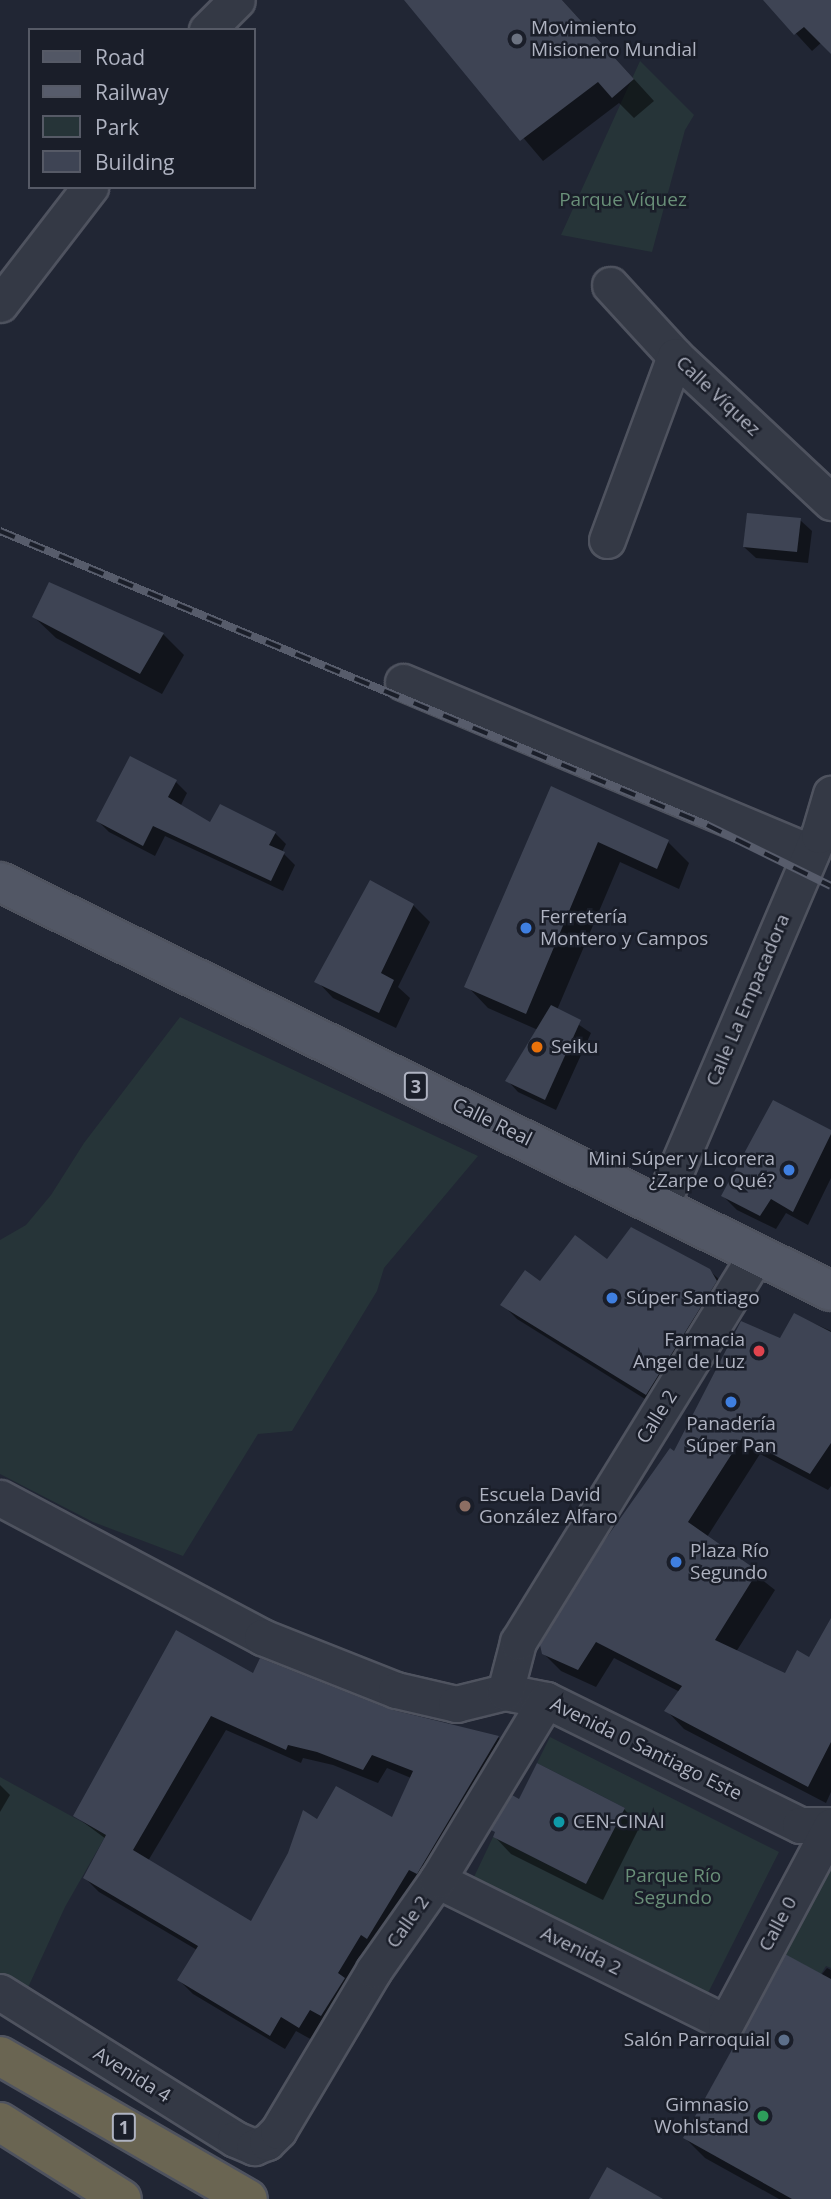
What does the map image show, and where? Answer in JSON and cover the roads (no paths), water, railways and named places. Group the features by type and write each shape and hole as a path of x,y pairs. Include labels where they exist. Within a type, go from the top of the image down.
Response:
{"highway":[{"name":"1","path":"0,2056 248,2199"},
{"path":"0,2122 122,2199"}],"main road":[{"name":"Calle Real","path":"0,882 831,1291"}],"street":[{"path":"209,28 237,0"},
{"path":"0,304 88,189"},
{"name":"Calle Víquez","path":"610,285 675,356 831,502"},
{"path":"607,540 675,356"},
{"path":"403,682 811,853"},
{"name":"Calle La Empacadora","path":"661,1205 811,853 831,794"},
{"name":"Calle 2","path":"505,1692 518,1642 757,1254"},
{"name":"Avenida 0 Santiago Este","path":"0,1498 262,1637 396,1690 456,1704 505,1692 546,1700 800,1825 831,1825"},
{"name":"Calle 2","path":"267,2142 278,2131 374,1970 437,1880 546,1700"},
{"name":"Calle 0","path":"726,2023 831,1825"},
{"name":"Avenida 2","path":"437,1880 726,2023"},
{"name":"Avenida 4","path":"0,1992 234,2139 254,2147 267,2142"}],"railway":[{"path":"0,531 707,825 831,886"}],"place":[{"name":"Movimiento Misionero Mundial","path":"517,39"},
{"name":"Ferretería Montero y Campos","path":"526,928"},
{"name":"Seiku","path":"537,1047"},
{"name":"Mini Súper y Licorera ¿Zarpe o Qué?","path":"789,1170"},
{"name":"Súper Santiago","path":"612,1298"},
{"name":"Farmacia Angel de Luz","path":"759,1351"},
{"name":"Panadería Súper Pan","path":"731,1402"},
{"name":"Escuela David González Alfaro","path":"465,1506"},
{"name":"Plaza Río Segundo","path":"676,1562"},
{"name":"CEN-CINAI","path":"559,1822"},
{"name":"Salón Parroquial","path":"784,2040"},
{"name":"Gimnasio Wohlstand","path":"763,2116"}],"park label":[{"name":"Parque Víquez","path":"623,200"},
{"name":"Parque Río Segundo","path":"673,1887"}]}
